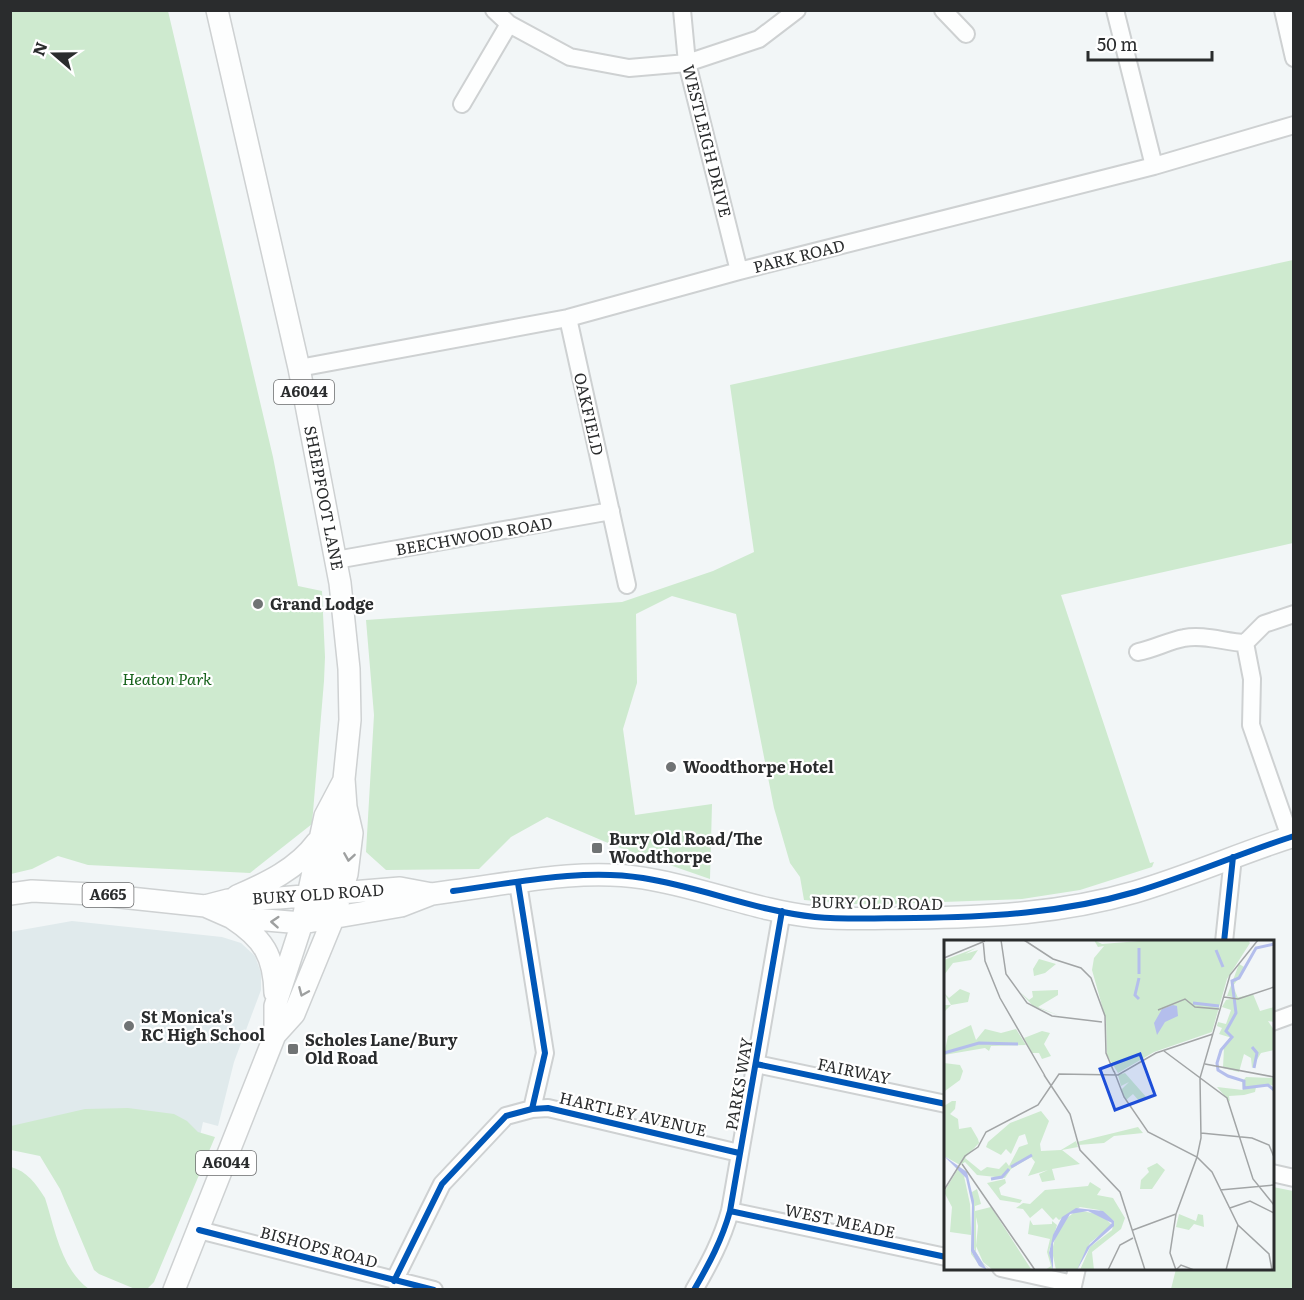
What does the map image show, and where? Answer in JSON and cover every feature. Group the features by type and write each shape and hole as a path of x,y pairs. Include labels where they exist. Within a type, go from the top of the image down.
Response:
{"main road":[{"name":"SHEEPFOOT LANE","path":"217,10 299,368 344,605 350,688 350,720 344,779 346,807 338,831 325,894 302,923"},
{"name":"SHEEPFOOT LANE","path":"333,919 325,894 320,838 325,816 344,779"},
{"name":"BURY OLD ROAD","path":"10,894 61,891 229,908 302,923 401,906 432,894 580,876 609,875 680,884 782,911 815,916 856,919 971,917 1056,910 1136,892 1292,836"},
{"path":"275,1006 273,968 268,952 229,908 295,866 320,838"},
{"name":"BURY OLD ROAD","path":"229,908 325,894 400,888 432,894"},
{"name":"A6044","path":"174,1290 275,1035 294,1014 333,919"},
{"name":"A6044","path":"275,1035 275,1006 302,923"}],"street":[{"path":"494,10 509,24 570,57 629,68 687,63 759,39 797,10"},
{"name":"WESTLEIGH DRIVE","path":"682,10 687,63 739,271"},
{"path":"942,10 966,34"},
{"path":"1115,10 1154,166"},
{"path":"1283,10 1293,58"},
{"path":"462,104 509,24"},
{"name":"PARK ROAD","path":"299,368 568,318 739,271 1154,166 1293,125"},
{"name":"OAKFIELD","path":"568,318 627,585"},
{"name":"BEECHWOOD ROAD","path":"336,560 611,511"},
{"path":"1138,652 1184,638 1202,637 1245,643 1264,624 1293,614"},
{"path":"1245,643 1252,679 1251,725 1292,836"},
{"path":"1224,940 1233,857"},
{"path":"518,883 545,1053 532,1109"},
{"name":"PARKS WAY","path":"694,1290 714,1256 730,1211 782,911"},
{"path":"1274,1021 1293,1014"},
{"name":"FAIRWAY","path":"756,1064 944,1104"},
{"name":"HARTLEY AVENUE","path":"394,1281 442,1184 506,1116 532,1109 548,1108 740,1153"},
{"path":"1274,1173 1293,1178"},
{"name":"WEST MEADE","path":"730,1211 944,1257"},
{"name":"BISHOPS ROAD","path":"199,1230 434,1290"},
{"path":"1007,1270 1074,1281"}],"shaded area":[{"name":"St Monica's RC High School","path":"72,921 222,937 241,943 255,956 261,973 261,990 234,1062 218,1126 203,1122 200,1136 11,1138 10,932"}],"green space":[{"name":"Heaton Park","path":"11,10 168,11 273,457 298,586 322,591 324,681 312,824 250,873 88,865 58,856 32,869 11,874"},
{"path":"1293,260 1293,543 1061,595 1150,863 1154,862 1152,867 1080,890 1022,899 888,904 850,904 804,900 800,877 790,863 774,808 736,614 672,596 636,614 637,683 623,729 635,815 712,804 710,879 615,846 547,817 511,837 479,869 386,870 366,852 374,715 366,620 622,602 713,571 754,552 730,385"},
{"path":"128,1108 174,1114 187,1121 198,1132 215,1137 154,1282 147,1289 135,1289 94,1270 60,1189 40,1156 11,1150 11,1126 85,1109"},
{"path":"11,1167 35,1183 45,1198 65,1260 79,1281 89,1289 11,1289"},
{"path":"1274,1187 1293,1191 1293,1289 1171,1289 1176,1270 1274,1270"}],"cycle path":[{"path":"453,891 548,878 620,875 665,882 772,910 815,917 865,919 999,915 1081,905 1135,892 1294,836"},
{"path":"1224,940 1233,857"},
{"path":"518,883 545,1053 532,1109"},
{"path":"694,1290 715,1252 730,1211 782,911"},
{"path":"756,1064 944,1104"},
{"path":"394,1281 442,1184 506,1116 532,1109 548,1108 739,1153"},
{"path":"730,1211 944,1257"},
{"path":"199,1230 434,1290"}],"place":[{"name":"Grand Lodge","path":"258,604"},
{"name":"Woodthorpe Hotel","path":"671,767"},
{"name":"Bury Old Road/The Woodthorpe","path":"597,848"},
{"name":"St Monica's RC High School","path":"129,1026"},
{"name":"Scholes Lane/Bury Old Road","path":"293,1049"}]}
